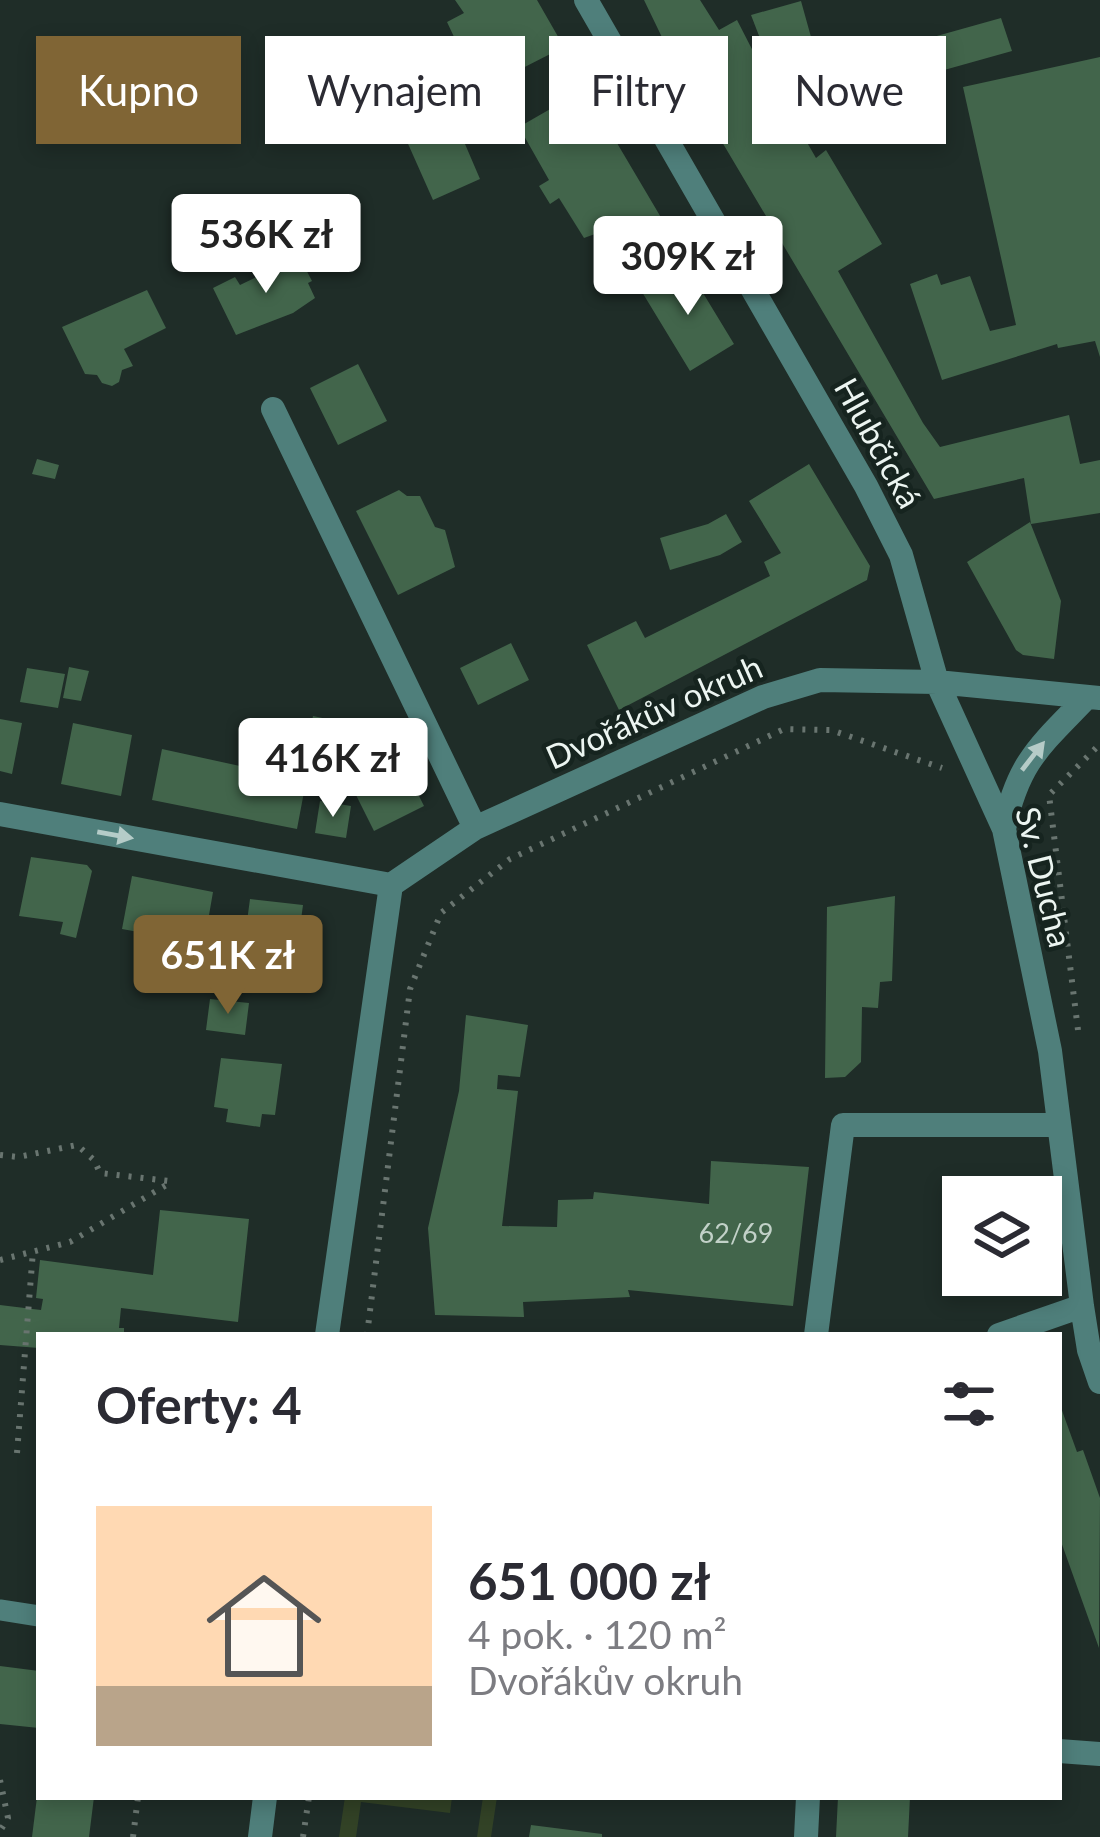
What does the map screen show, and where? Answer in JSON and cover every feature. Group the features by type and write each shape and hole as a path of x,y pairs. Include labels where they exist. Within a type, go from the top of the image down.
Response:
{"street":[{"name":"Hlubčická","path":"586,0 866,486 901,555 937,682"},
{"path":"273,409 475,828"},
{"name":"Dvořákův okruh","path":"391,885 475,828 763,697 820,680 937,682 1093,697"},
{"name":"Sv. Ducha","path":"937,682 1004,829 1050,1051 1082,1306 1100,1382"},
{"path":"1004,829 1013,787 1027,759 1093,697"},
{"path":"0,814 391,885 327,1332"},
{"path":"816,1332 843,1125 1059,1125"},
{"path":"1008,1332 1082,1306"},
{"path":"1062,1751 1100,1754"},
{"path":"260,1837 265,1800"},
{"path":"806,1837 808,1800"}],"lane":[{"path":"0,1610 36,1616"}],"path":[{"path":"367,1332 410,988 441,913 510,859 784,729 831,730 945,769"},
{"path":"1080,1047 1049,795 1100,744"},
{"path":"0,1155 76,1145 94,1160 100,1173 172,1181 70,1242 0,1260"},
{"path":"17,1453 33,1251"},
{"path":"0,1780 8,1818 0,1831"},
{"path":"134,1837 138,1800"},
{"path":"303,1837 309,1800"}],"green space":[{"path":"345,1800 452,1800 450,1813 361,1802 356,1837 339,1837"},
{"path":"483,1800 497,1800 491,1837 477,1837"}],"building":[{"path":"455,0 537,0 558,36 549,36 549,55 525,67 525,36 454,36 447,22 464,13"},
{"path":"644,0 700,0 719,30 737,20 752,49 752,144 808,144 816,158 826,150 882,244 838,271 940,447 1069,415 1080,464 1100,460 1100,513 1031,524 1024,478 934,499 723,144 728,144 728,36 661,36"},
{"path":"801,1 811,36 759,36 751,15"},
{"path":"1001,18 1012,51 946,69 946,36 937,36"},
{"path":"1100,57 1100,357 1095,341 1058,348 1057,344 942,380 910,284 937,274 941,285 970,276 990,331 1016,325 963,87"},
{"path":"549,110 549,144 618,144 685,258 623,282 595,234 584,238 559,198 550,204 539,186 549,180 525,138 525,124"},
{"path":"408,144 465,144 480,179 433,200"},
{"path":"299,256 315,298 293,313 236,335 213,288 235,277 240,285"},
{"path":"686,265 734,344 690,371 642,292"},
{"path":"147,290 166,328 124,349 133,366 122,370 119,382 112,386 97,375 85,374 62,327"},
{"path":"358,364 387,421 338,445 310,388"},
{"path":"37,459 59,465 55,479 32,474"},
{"path":"809,464 870,566 867,580 619,710 587,645 636,621 645,638 770,576 764,562 781,553 749,501"},
{"path":"399,490 420,496 435,527 445,530 455,567 398,595 356,511"},
{"path":"726,514 742,542 720,555 670,570 660,538"},
{"path":"1030,522 1061,601 1054,659 1016,650 967,562"},
{"path":"511,643 529,680 478,705 460,668"},
{"path":"69,667 89,671 81,701 63,698"},
{"path":"27,668 65,674 58,708 20,702"},
{"path":"313,716 332,720 326,751 306,747"},
{"path":"0,719 22,723 12,774 0,771"},
{"path":"73,723 132,735 121,796 61,784"},
{"path":"162,749 272,773 273,762 290,765 289,773 307,776 297,829 152,800"},
{"path":"397,752 424,806 374,831 347,777"},
{"path":"320,801 351,806 346,838 315,833"},
{"path":"31,857 87,865 92,871 76,938 60,934 63,922 19,916"},
{"path":"132,876 213,892 204,944 122,929"},
{"path":"895,896 892,981 880,982 878,1008 862,1007 861,1062 845,1077 825,1078 827,907"},
{"path":"250,899 303,905 292,987 239,981"},
{"path":"210,999 249,1003 245,1035 206,1030"},
{"path":"466,1015 528,1025 520,1077 498,1075 497,1089 518,1091 502,1226 557,1227 558,1200 593,1199 594,1192 709,1204 711,1161 809,1167 793,1306 628,1290 630,1297 523,1302 524,1317 435,1315 428,1228 459,1091"},
{"path":"221,1058 282,1064 275,1115 262,1114 260,1127 226,1122 228,1109 214,1107"},
{"path":"160,1210 249,1219 238,1322 121,1308 119,1328 124,1332 36,1332 36,1348 0,1345 0,1305 41,1310 43,1299 36,1298 40,1260 153,1275"},
{"path":"1062,1411 1100,1498 1099,1648 1062,1544"},
{"path":"0,1666 36,1671 36,1728 0,1724"},
{"path":"37,1800 94,1800 89,1837 32,1837"},
{"path":"838,1800 910,1800 908,1837 836,1837"},
{"path":"531,1825 602,1834 602,1837 529,1837"}]}
